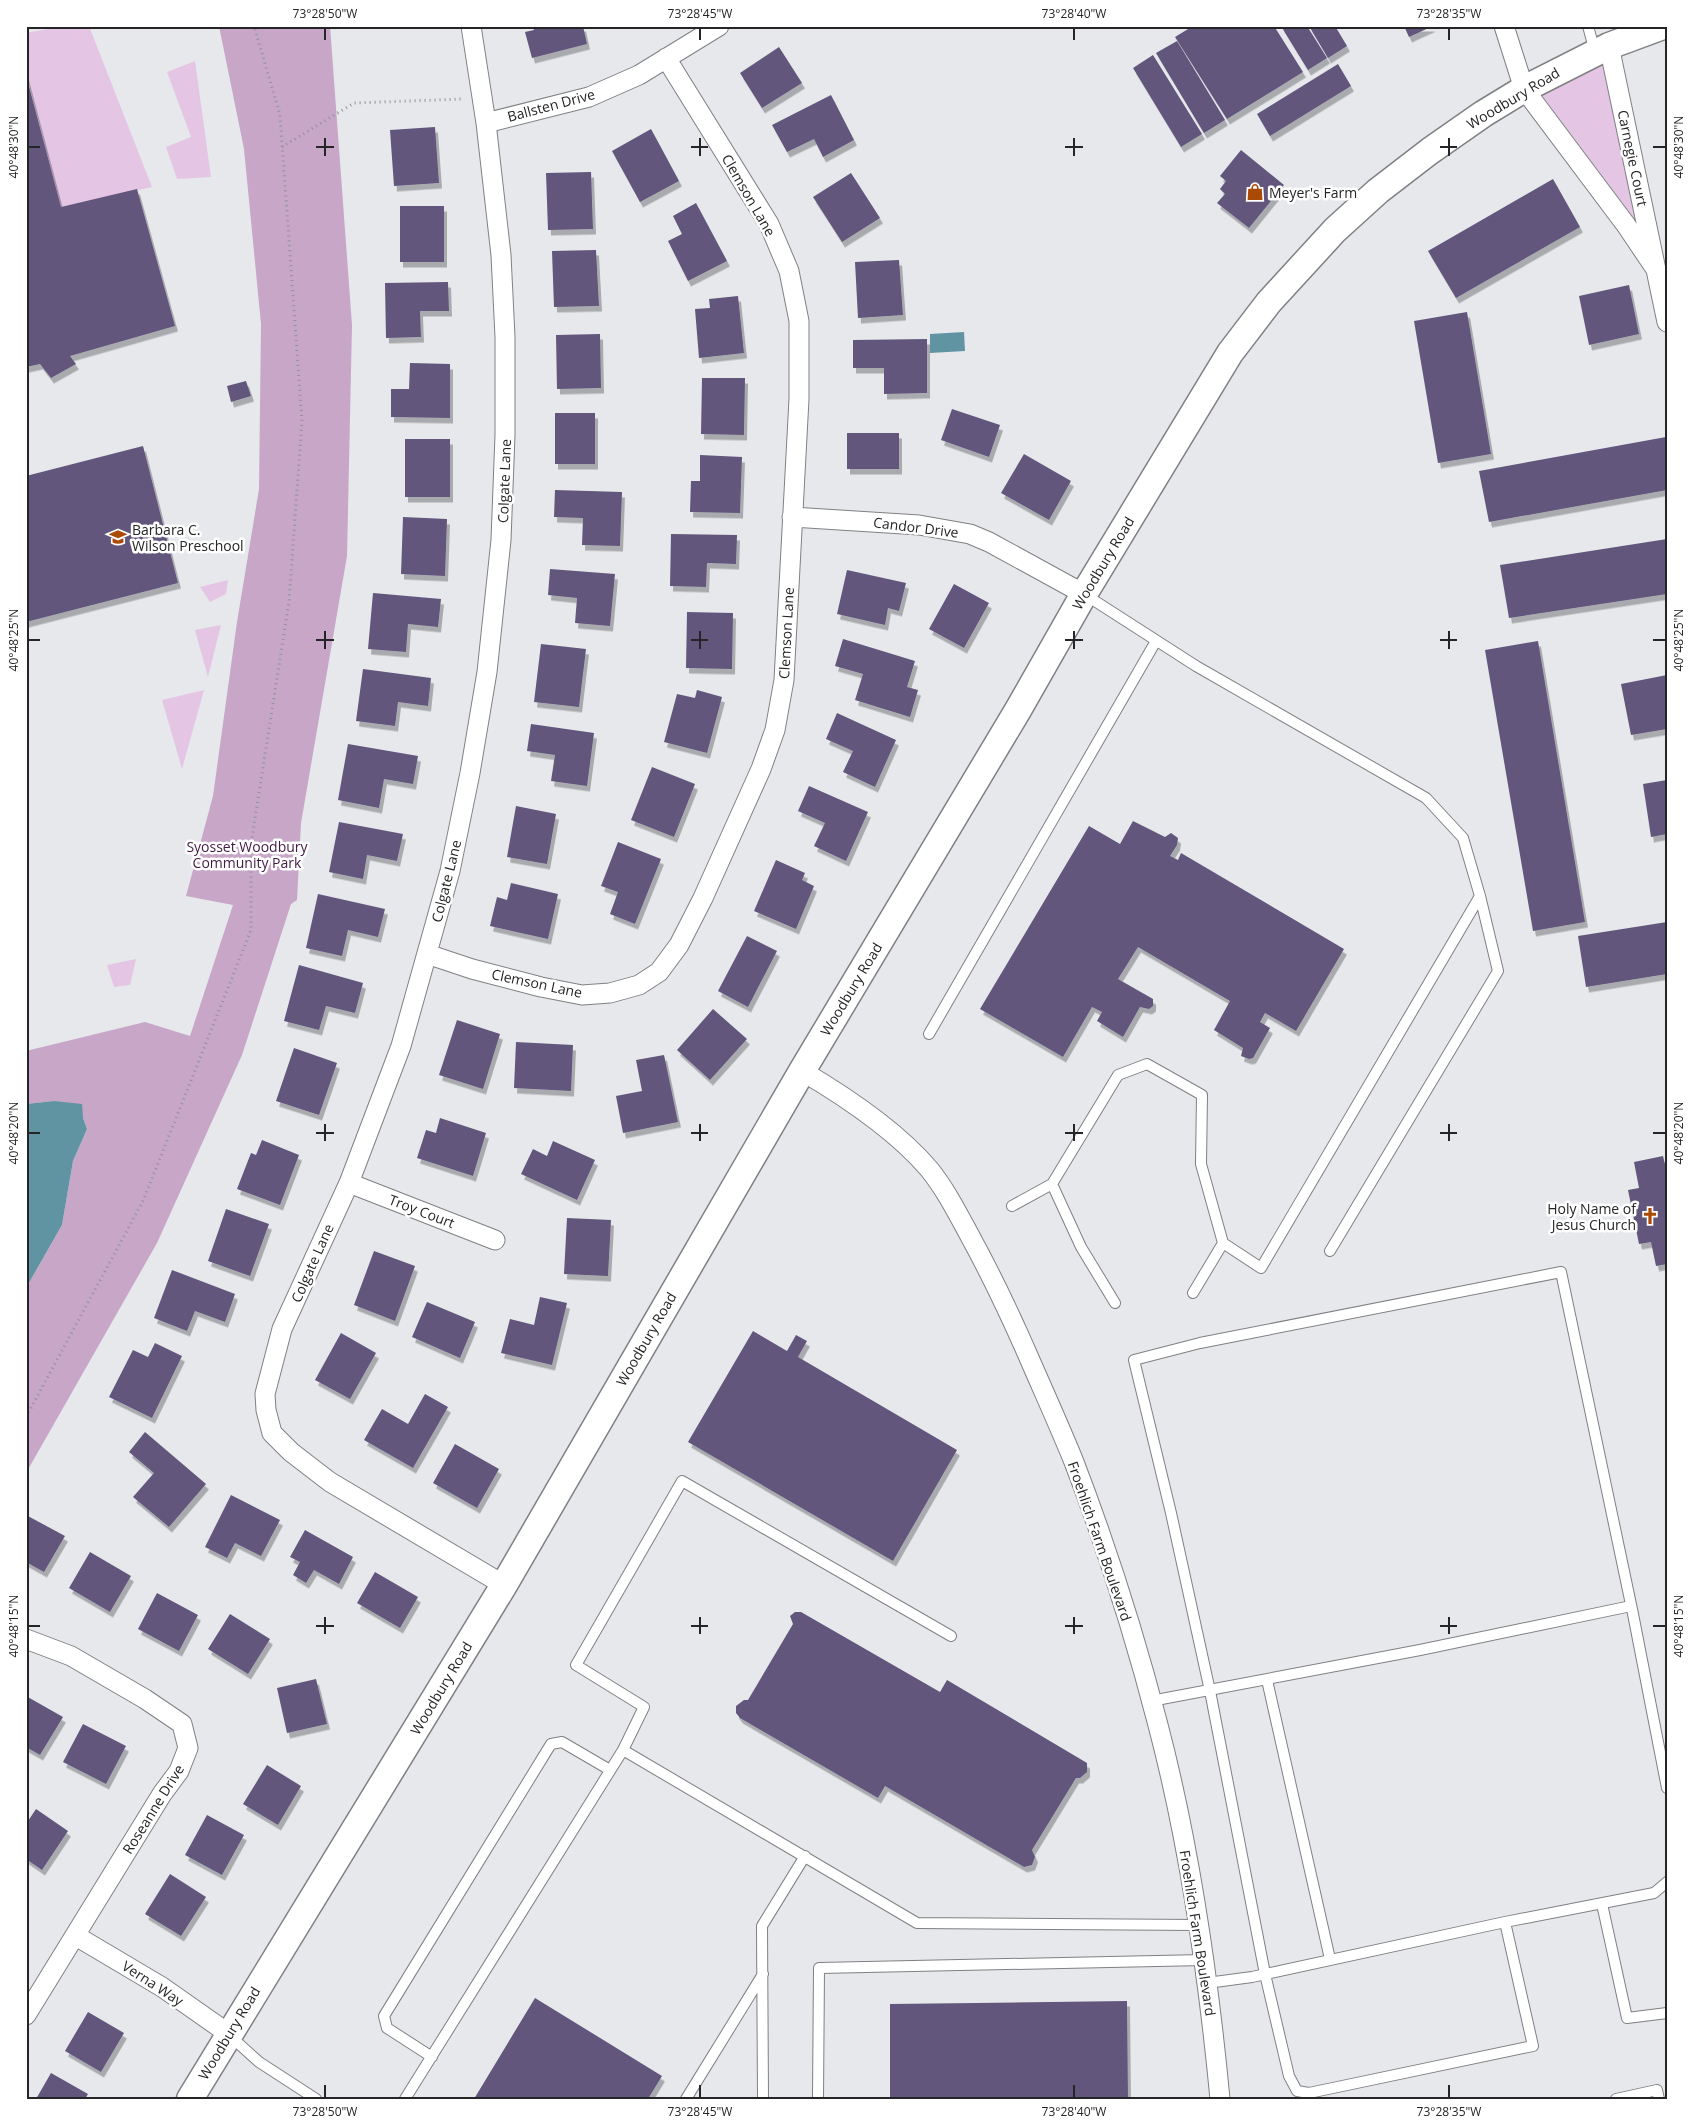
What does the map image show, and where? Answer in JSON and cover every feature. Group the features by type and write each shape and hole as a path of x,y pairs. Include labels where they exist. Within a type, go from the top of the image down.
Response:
{"main road":[{"name":"Woodbury Road","path":"190,2099 504,1585 802,1071 1018,710 1084,594 1230,353 1269,302 1335,230 1378,191 1430,151 1524,89 1602,49 1662,26"}],"street":[{"name":"Colgate Lane","path":"471,26 486,123 501,255 505,337 506,434 501,540 487,672 470,773 450,871 401,1046 348,1183 282,1329 265,1394 266,1410 272,1433 291,1452 330,1482 504,1585"},
{"name":"Ballsten Drive","path":"486,123 588,97 639,75 719,26"},
{"name":"Carnegie Court","path":"1504,26 1524,89 1626,225 1657,271"},
{"name":"Carnegie Court","path":"1602,49 1657,271 1667,322"},
{"name":"Clemson Lane","path":"427,954 472,969 541,987 582,994 610,993 639,985 659,972 679,945 703,898 761,769 775,730 784,680 799,399 799,321 789,271 769,224 666,58"},
{"name":"Candor Drive","path":"792,517 919,525 970,534 989,542 1084,594"},
{"name":"Froehlich Farm Boulevard","path":"802,1071 836,1091 898,1138 929,1169 952,1201 1002,1296 1073,1461 1127,1617 1151,1701 1179,1816 1199,1925 1220,2099"},
{"name":"Troy Court","path":"348,1183 495,1240"},
{"name":"Roseanne Drive","path":"26,1639 71,1656 145,1699 182,1724 188,1748 180,1771 162,1794 26,2015"},
{"name":"Verna Way","path":"76,1936 103,1950 162,1987 228,2034"}],"lane":[{"path":"1588,26 1602,49"},
{"path":"1084,594 1204,671 1426,798 1463,838 1480,896 1498,971 1330,1251"},
{"path":"928,1034 1156,641"},
{"path":"1012,1206 1052,1184 1118,1075 1147,1064 1202,1095 1201,1164 1223,1243 1261,1268 1480,896"},
{"path":"1052,1184 1081,1247 1115,1303"},
{"path":"1192,1293 1223,1243"},
{"path":"1505,1922 1533,2046 1309,2093 1297,2091 1289,2076 1264,1974 1210,1691 1171,1513 1134,1360 1200,1343 1561,1272 1667,1788"},
{"path":"405,2099 623,1750 644,1707 576,1665 682,1481 951,1636"},
{"path":"1151,1701 1268,1680 1631,1606"},
{"path":"1268,1680 1330,1959"},
{"path":"432,2057 386,2028 384,2016 551,1744 562,1742 610,1770"},
{"path":"623,1750 917,1923 1199,1925"},
{"path":"763,2099 764,1972 762,1926 805,1856"},
{"path":"1207,1983 1264,1974 1505,1922 1654,1893 1667,1882"},
{"path":"1602,1904 1628,2018 1667,2013"},
{"path":"818,2099 819,1968 1204,1960"},
{"path":"686,2099 764,1972"},
{"path":"228,2034 259,2062 316,2099"},
{"path":"1616,2099 1657,2090 1659,2099"}],"path":[{"path":"26,1417 142,1201 251,930 251,844 289,602 302,421 280,115 254,26"},
{"path":"282,147 354,104 482,98"}],"shaded area":[{"path":"65,26 89,26 152,187 61,207 26,73 26,33"},
{"path":"1608,49 1653,261 1528,90"},
{"path":"195,61 211,177 177,179 166,147 191,137 167,72"},
{"path":"228,580 226,594 210,602 200,587"},
{"path":"221,625 208,677 195,630"},
{"path":"204,690 182,769 162,700"},
{"path":"136,959 130,985 114,987 107,965"}],"green space":[{"name":"Syosset Woodbury Community Park","path":"219,26 330,26 352,325 347,556 301,823 297,900 291,904 242,1055 157,1243 26,1473 26,1288 62,1225 73,1161 87,1129 83,1118 54,1101 26,1104 26,1051 145,1022 190,1036 233,905 186,896 213,796 237,622 259,489 261,324 244,149"}],"water":[{"path":"964,332 965,351 930,353 930,334"},
{"path":"54,1101 82,1104 83,1118 87,1129 73,1161 62,1225 26,1288 26,1104"}],"building":[{"path":"533,26 583,26 587,44 532,58 525,32 534,30"},
{"path":"1193,26 1274,26 1303,72 1227,119 1175,37"},
{"path":"1281,26 1307,26 1327,58 1308,70"},
{"path":"1309,26 1335,26 1347,46 1328,58"},
{"path":"1404,26 1433,26 1409,37"},
{"path":"1177,41 1225,120 1204,133 1156,53"},
{"path":"779,47 802,83 762,108 740,73"},
{"path":"1153,55 1202,134 1181,147 1133,68"},
{"path":"1338,64 1351,86 1270,136 1257,114"},
{"path":"26,75 61,207 137,189 175,326 70,356 76,364 51,378 40,364 26,367"},
{"path":"831,95 854,140 823,157 814,139 787,152 772,125"},
{"path":"435,127 439,183 394,186 390,130"},
{"path":"651,129 679,181 640,202 612,151"},
{"path":"1241,150 1284,185 1249,228 1217,203 1225,194 1220,189 1226,181 1220,176"},
{"path":"591,172 593,229 548,230 546,173"},
{"path":"851,173 880,218 842,242 813,197"},
{"path":"1553,179 1580,227 1456,298 1428,251"},
{"path":"696,203 727,261 688,281 668,241 682,234 673,216"},
{"path":"400,206 444,206 444,262 400,262"},
{"path":"596,250 599,306 554,307 552,251"},
{"path":"899,260 903,315 858,318 855,262"},
{"path":"448,282 449,311 420,311 421,337 386,338 385,283"},
{"path":"1629,285 1639,334 1589,345 1579,296"},
{"path":"738,296 744,353 699,358 695,309 710,308 709,299"},
{"path":"1467,312 1491,454 1438,463 1414,321"},
{"path":"600,334 601,388 557,389 556,335"},
{"path":"927,339 927,393 884,394 884,368 853,368 853,340"},
{"path":"410,363 450,364 450,418 391,417 391,389 409,389"},
{"path":"702,378 745,378 744,435 701,434"},
{"path":"246,381 251,396 231,402 227,386"},
{"path":"952,409 1000,425 989,457 941,440"},
{"path":"555,413 595,413 595,464 555,464"},
{"path":"847,433 899,433 899,469 847,469"},
{"path":"1666,437 1667,490 1489,522 1479,471"},
{"path":"405,439 450,439 450,497 405,497"},
{"name":"Barbara C. Wilson Preschool","path":"143,446 178,583 26,622 26,476"},
{"path":"1024,454 1071,481 1049,520 1001,493"},
{"path":"700,455 742,457 740,513 690,512 691,481 700,481"},
{"path":"555,490 622,492 620,546 582,545 583,518 554,517"},
{"path":"403,517 447,519 445,576 401,574"},
{"path":"671,534 737,535 736,564 707,563 706,587 670,586"},
{"path":"1667,539 1667,594 1509,618 1500,565"},
{"path":"550,569 615,574 610,626 575,623 577,598 548,595"},
{"path":"847,570 906,583 899,611 888,608 885,625 837,614"},
{"path":"954,584 989,603 964,648 929,629"},
{"path":"373,593 441,599 438,627 408,624 406,652 368,649"},
{"path":"687,612 733,613 732,669 686,668"},
{"path":"843,639 915,661 907,687 918,690 910,717 855,700 863,674 835,666"},
{"path":"1538,641 1585,922 1533,931 1485,650"},
{"path":"541,644 586,649 579,707 534,702"},
{"path":"363,669 431,678 428,706 398,702 395,726 356,721"},
{"path":"1667,675 1667,729 1631,735 1621,684"},
{"path":"697,690 722,697 707,753 664,742 677,694 695,698"},
{"path":"837,713 896,740 875,787 843,772 853,751 826,739"},
{"path":"531,724 594,733 587,786 551,781 555,755 527,751"},
{"path":"348,744 418,756 413,784 384,779 379,808 338,800"},
{"path":"652,767 695,784 674,837 631,820"},
{"path":"1667,780 1667,834 1651,837 1643,784"},
{"path":"809,786 868,812 846,861 814,846 825,823 798,811"},
{"path":"516,806 556,814 547,864 507,857"},
{"path":"1133,821 1165,837 1171,833 1178,838 1177,845 1170,856 1178,860 1181,853 1344,949 1296,1031 1265,1013 1260,1022 1270,1028 1253,1058 1249,1059 1241,1056 1243,1048 1214,1030 1230,1001 1138,947 1118,979 1153,999 1153,1006 1149,1009 1140,1007 1123,1037 1097,1021 1102,1012 1092,1007 1063,1057 980,1009 1089,826 1120,844"},
{"path":"339,822 403,834 397,861 367,855 363,879 329,872"},
{"path":"618,842 661,859 635,924 610,914 618,892 601,886"},
{"path":"776,860 805,873 802,880 814,886 796,929 754,911"},
{"path":"511,883 558,894 548,939 490,926 497,897 507,900"},
{"path":"318,894 385,909 378,937 348,930 342,956 306,948"},
{"path":"1667,922 1667,974 1586,987 1578,936"},
{"path":"747,936 777,951 748,1007 718,991"},
{"path":"299,965 363,983 355,1013 326,1006 319,1030 284,1021"},
{"path":"713,1009 747,1039 710,1080 677,1050"},
{"path":"457,1020 500,1034 483,1089 439,1075"},
{"path":"516,1042 573,1045 571,1091 514,1088"},
{"path":"294,1048 337,1063 319,1115 276,1101"},
{"path":"664,1055 678,1122 623,1133 616,1096 642,1091 636,1060"},
{"path":"440,1118 486,1133 473,1176 417,1158 426,1130 436,1133"},
{"path":"262,1140 299,1155 280,1205 237,1189 251,1153 256,1155"},
{"path":"553,1141 595,1160 577,1200 521,1174 533,1149 547,1156"},
{"name":"Holy Name of Jesus Church","path":"1663,1156 1667,1173 1667,1264 1656,1266 1651,1242 1639,1244 1628,1190 1639,1188 1634,1162"},
{"path":"226,1209 269,1224 250,1276 208,1261"},
{"path":"567,1218 611,1220 608,1276 564,1274"},
{"path":"374,1251 415,1266 395,1321 354,1305"},
{"path":"172,1270 235,1294 225,1322 195,1311 187,1331 154,1318"},
{"path":"540,1297 567,1303 552,1365 501,1353 510,1319 534,1325"},
{"path":"427,1302 475,1322 460,1358 412,1337"},
{"path":"753,1331 787,1351 796,1335 807,1341 798,1357 957,1450 893,1561 688,1442"},
{"path":"341,1333 376,1353 350,1399 315,1380"},
{"path":"155,1343 182,1356 152,1418 109,1397 133,1350 148,1357"},
{"path":"425,1394 448,1407 413,1468 364,1440 382,1409 408,1424"},
{"path":"145,1432 206,1484 169,1527 133,1497 154,1473 129,1452"},
{"path":"455,1444 499,1469 477,1508 433,1483"},
{"path":"231,1495 280,1520 261,1556 235,1543 227,1558 205,1547"},
{"path":"26,1515 65,1536 44,1572 26,1562"},
{"path":"305,1530 353,1557 339,1584 314,1570 306,1583 293,1575 300,1562 290,1557"},
{"path":"90,1552 131,1576 110,1612 69,1588"},
{"path":"375,1572 418,1597 400,1628 357,1603"},
{"path":"157,1593 198,1615 179,1651 138,1629"},
{"path":"795,1612 801,1612 940,1692 947,1680 1087,1763 1087,1772 1080,1778 1076,1778 1032,1850 1035,1857 1032,1865 1024,1867 885,1786 878,1798 740,1718 736,1713 736,1706 744,1700 748,1700 793,1624 790,1616"},
{"path":"230,1614 270,1639 248,1674 208,1649"},
{"path":"316,1679 327,1724 287,1733 277,1688"},
{"path":"26,1696 63,1717 40,1755 26,1747"},
{"path":"83,1724 126,1746 106,1784 63,1762"},
{"path":"267,1765 301,1786 278,1825 243,1804"},
{"path":"36,1809 68,1831 42,1870 26,1859 26,1824"},
{"path":"207,1815 244,1835 222,1875 185,1855"},
{"path":"170,1874 206,1897 181,1936 145,1914"},
{"path":"535,1998 662,2076 648,2099 474,2099"},
{"path":"1127,2001 1128,2099 890,2099 890,2004"},
{"path":"88,2012 124,2033 101,2072 65,2051"},
{"path":"51,2073 88,2094 85,2099 36,2099"}],"place":[{"name":"Meyer's Farm","path":"1255,192"},
{"name":"Barbara C. Wilson Preschool","path":"118,537"},
{"name":"Holy Name of Jesus Church","path":"1650,1216"}]}
